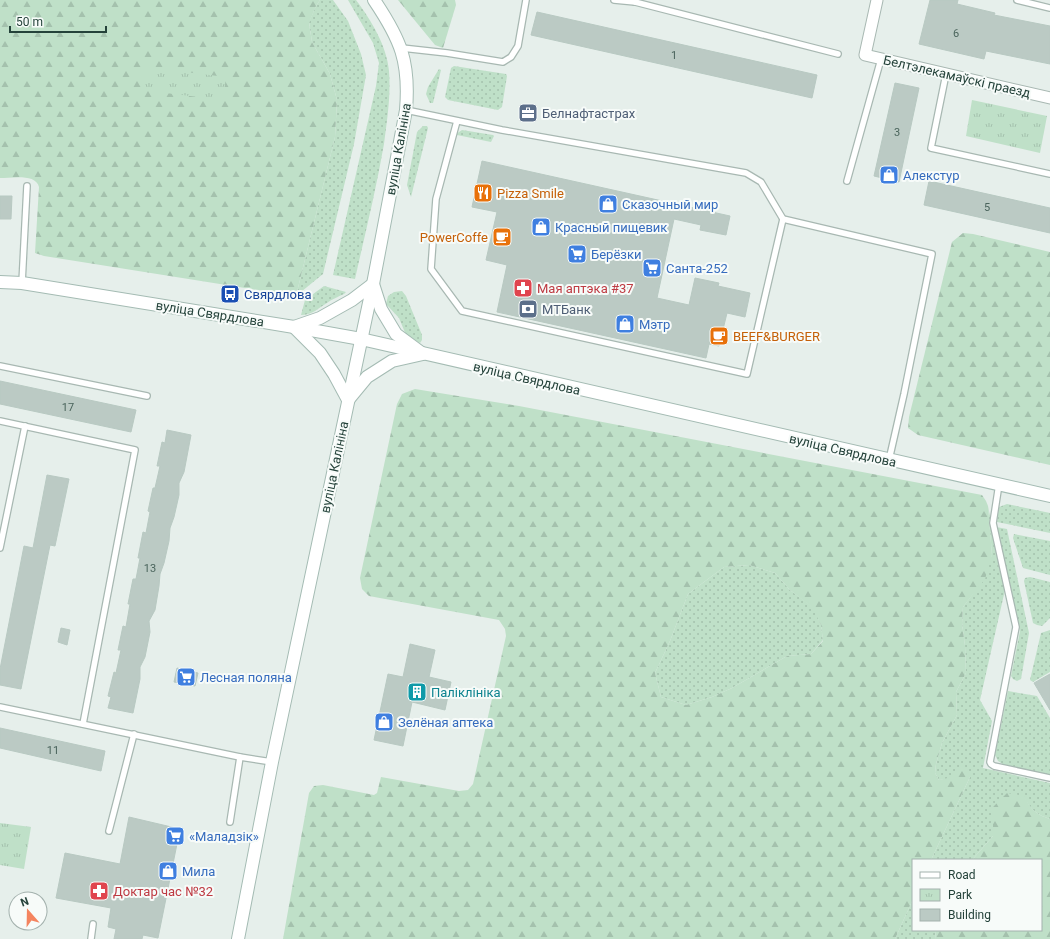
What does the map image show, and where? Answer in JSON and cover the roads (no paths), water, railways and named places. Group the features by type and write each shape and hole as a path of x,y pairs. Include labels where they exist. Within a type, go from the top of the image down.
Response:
{"main road":[{"name":"вуліца Калініна","path":"238,939 272,762 373,284 406,110 408,89 402,48 389,22 374,0"},
{"name":"вуліца Свярдлова","path":"0,282 22,284 361,339 1050,496"},
{"path":"373,284 381,309 396,334 423,354 392,361 367,376 348,400 334,374 320,353 294,327 320,318 352,300 373,284"}],"street":[{"name":"Белтэлекамаўскі праезд","path":"877,0 865,55 1050,98"}],"lane":[{"path":"402,48 447,52 503,62 512,57 518,46 526,0"},
{"path":"614,0 635,1 838,54"},
{"path":"1017,0 1050,8"},
{"path":"847,181 881,59"},
{"path":"946,74 931,148 1050,174"},
{"path":"406,110 457,122 746,173 761,182 775,203 783,219 747,374 462,311 431,269 436,199 457,122"},
{"path":"22,284 27,186"},
{"path":"783,219 932,254 889,460"},
{"path":"0,366 147,396"},
{"path":"0,421 135,450 83,724"},
{"path":"0,548 1,537 25,426"},
{"path":"999,484 993,523 1016,627 990,762 994,766 1050,778"},
{"path":"0,707 240,757 272,762"},
{"path":"109,830 134,734"},
{"path":"230,822 240,757"},
{"path":"91,939 94,924"}],"place":[{"name":"Белнафтастрах","path":"528,113"},
{"name":"Алекстур","path":"889,175"},
{"name":"Pizza Smile","path":"483,193"},
{"name":"Сказочный мир","path":"608,204"},
{"name":"Красный пищевик","path":"541,227"},
{"name":"PowerCoffe","path":"502,237"},
{"name":"Берёзки","path":"577,254"},
{"name":"Санта-252","path":"652,268"},
{"name":"Мая аптэка #37","path":"523,288"},
{"name":"Свярдлова","path":"230,294"},
{"name":"МТБанк","path":"528,309"},
{"name":"Мэтр","path":"625,324"},
{"name":"BEEF&BURGER","path":"719,336"},
{"name":"Лесная поляна","path":"186,677"},
{"name":"Паліклініка","path":"417,692"},
{"name":"Зелёная аптека","path":"384,722"},
{"name":"«Маладзік»","path":"175,836"},
{"name":"Мила","path":"168,871"},
{"name":"Доктар час №32","path":"99,891"}]}
